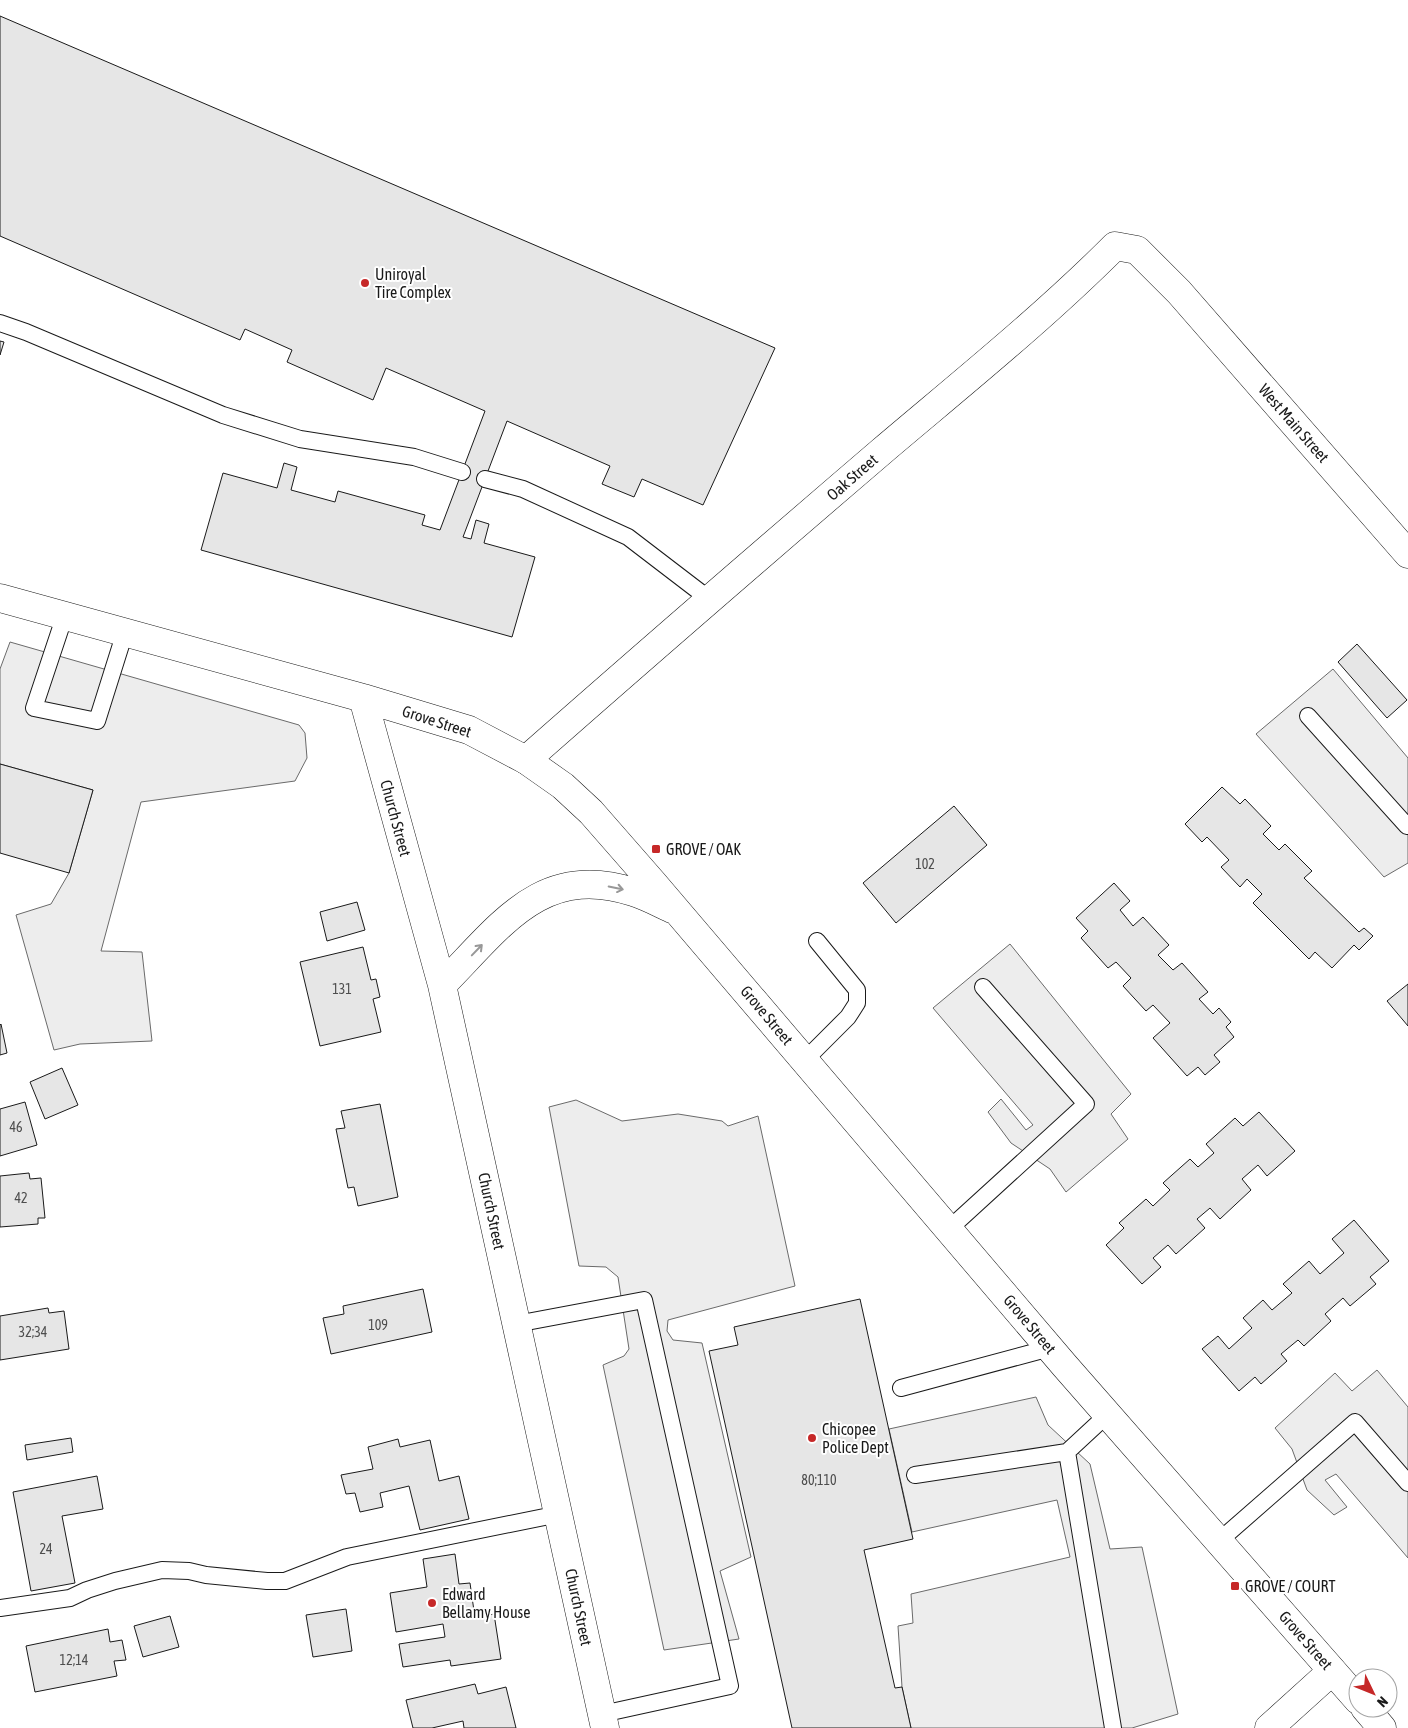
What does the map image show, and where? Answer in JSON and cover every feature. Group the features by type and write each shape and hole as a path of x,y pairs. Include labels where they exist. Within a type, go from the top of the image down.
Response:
{"main road":[{"name":"Oak Street","path":"526,760 984,364 1092,269 1115,246 1137,250 1179,292"},
{"name":"West Main Street","path":"1179,292 1408,554"},
{"name":"Grove Street","path":"0,598 363,698 469,730 526,760 563,786 591,812 678,912 1050,1348 1348,1689"},
{"name":"Church Street","path":"363,698 442,985 604,1721"},
{"path":"442,985 514,912 528,902 558,888 594,885 612,887 634,892 678,912"},
{"path":"1269,1728 1332,1671"},
{"path":"1374,1718 1382,1728"}],"lane":[{"path":"0,323 26,332 223,415 300,439 414,458 462,472"},
{"path":"485,480 523,489 628,537 709,600"},
{"path":"64,615 34,708 97,721 125,632"},
{"path":"1308,716 1408,825"},
{"path":"805,1060 848,1017 856,1003 857,990 817,941"},
{"path":"949,1229 1086,1104 984,987"},
{"path":"516,1324 644,1300 730,1686 604,1721"},
{"path":"901,1388 1050,1348"},
{"path":"915,1475 1067,1452 1108,1414"},
{"path":"1219,1541 1356,1422 1408,1483"},
{"path":"1067,1452 1113,1728"},
{"path":"0,1608 70,1598 115,1581 162,1570 190,1571 206,1575 266,1581 285,1580 347,1557 559,1514"}],"shaded area":[{"path":"10,642 299,725 305,733 307,758 295,781 141,802 101,951 142,952 152,1041 80,1044 54,1050 16,915 51,904 69,873 93,790 0,764 0,669"},
{"path":"1333,669 1408,758 1408,863 1384,877 1256,734"},
{"path":"1010,944 1131,1094 1111,1114 1128,1139 1066,1192 1050,1169 1011,1143 988,1112 1001,1099 1026,1130 1033,1125 933,1008"},
{"path":"576,1100 622,1121 678,1114 722,1121 728,1126 758,1116 795,1286 668,1320 667,1331 673,1340 702,1343 751,1557 720,1571 739,1639 664,1650 603,1365 624,1356 629,1349 618,1277 606,1267 579,1266 549,1107"},
{"path":"1377,1370 1408,1407 1408,1558 1336,1474 1325,1480 1347,1507 1334,1515 1307,1490 1292,1449 1275,1428 1335,1373 1352,1391"},
{"path":"1036,1397 1048,1425 1090,1464 1110,1549 1142,1547 1178,1714 1132,1728 911,1728 902,1687 898,1626 913,1623 911,1594 1070,1557 1057,1500 912,1532 889,1429"}],"building":[{"name":"Uniroyal Tire Complex","path":"0,16 775,348 703,505 642,479 634,497 602,484 610,466 507,421 463,537 471,539 476,520 489,524 484,543 535,557 512,637 201,550 223,473 277,488 284,463 297,467 291,490 335,502 338,491 425,515 422,525 440,530 485,411 386,368 373,400 287,362 292,350 245,329 240,340 0,236"},
{"path":"0,341 4,342 0,355"},
{"path":"1357,644 1407,700 1387,718 1338,662"},
{"path":"0,764 93,790 69,873 0,853"},
{"path":"1222,787 1240,804 1245,799 1271,826 1263,834 1279,850 1285,844 1312,871 1304,878 1359,932 1364,928 1373,936 1359,950 1354,945 1332,968 1315,952 1309,959 1253,903 1262,894 1247,879 1240,887 1221,867 1229,860 1207,837 1202,842 1185,824"},
{"path":"954,806 987,845 896,923 863,883"},
{"path":"1114,883 1130,901 1120,910 1133,926 1143,917 1169,945 1158,955 1173,970 1182,963 1208,992 1199,999 1213,1014 1219,1008 1231,1022 1226,1027 1234,1037 1214,1055 1220,1062 1205,1075 1198,1067 1187,1076 1153,1038 1170,1023 1153,1005 1146,1011 1123,986 1131,978 1116,962 1108,968 1081,938 1088,931 1076,918"},
{"path":"357,902 365,930 327,941 320,912"},
{"path":"363,947 371,980 376,979 380,997 373,999 381,1032 320,1046 300,962"},
{"path":"1408,984 1408,1026 1387,1001"},
{"path":"0,1025 7,1053 0,1055"},
{"path":"62,1068 78,1105 45,1119 30,1082"},
{"path":"25,1102 37,1145 0,1156 0,1109"},
{"path":"380,1104 398,1197 358,1206 354,1187 348,1188 336,1129 345,1128 341,1111"},
{"path":"1259,1112 1295,1151 1267,1176 1258,1165 1242,1179 1251,1190 1220,1219 1210,1208 1197,1219 1205,1228 1176,1254 1168,1245 1153,1258 1161,1267 1142,1284 1106,1245 1124,1228 1119,1223 1146,1199 1153,1206 1170,1190 1163,1183 1190,1159 1198,1167 1214,1153 1206,1144 1235,1118 1243,1126"},
{"path":"29,1173 30,1179 41,1178 45,1218 38,1218 38,1224 0,1227 0,1176"},
{"path":"1354,1220 1389,1261 1370,1277 1376,1284 1350,1306 1343,1298 1325,1314 1331,1321 1304,1346 1298,1340 1281,1354 1287,1361 1261,1384 1255,1377 1239,1391 1202,1349 1218,1336 1229,1349 1252,1328 1243,1318 1263,1300 1272,1310 1292,1293 1283,1284 1309,1261 1320,1274 1344,1253 1332,1239"},
{"path":"423,1289 432,1332 331,1354 323,1318 344,1314 343,1306"},
{"path":"860,1299 913,1539 864,1550 895,1688 902,1687 911,1728 792,1728 709,1351 738,1345 734,1327"},
{"path":"48,1308 49,1313 64,1311 69,1349 0,1360 0,1316"},
{"path":"71,1438 73,1452 27,1460 25,1445"},
{"path":"398,1439 400,1447 430,1440 439,1481 459,1476 469,1519 420,1530 409,1486 380,1493 383,1507 360,1512 355,1493 346,1494 341,1475 373,1469 368,1447"},
{"path":"97,1476 103,1509 62,1516 75,1583 31,1591 13,1492"},
{"name":"Edward Bellamy House","path":"455,1554 459,1584 470,1583 475,1618 494,1614 501,1659 451,1666 450,1660 403,1667 399,1644 445,1637 443,1624 396,1632 390,1593 427,1587 423,1559"},
{"path":"346,1609 352,1651 313,1657 306,1615"},
{"path":"170,1616 179,1647 143,1657 134,1626"},
{"path":"108,1629 110,1642 122,1640 126,1660 114,1661 117,1676 35,1692 26,1646"},
{"path":"475,1684 478,1694 506,1687 516,1728 464,1728 463,1721 432,1728 413,1728 406,1700"}],"place":[{"name":"Uniroyal Tire Complex","path":"365,283"},
{"name":"GROVE / OAK","path":"656,849"},
{"name":"Chicopee Police Dept","path":"812,1438"},
{"name":"GROVE / COURT","path":"1235,1586"},
{"name":"Edward Bellamy House","path":"432,1603"}]}
